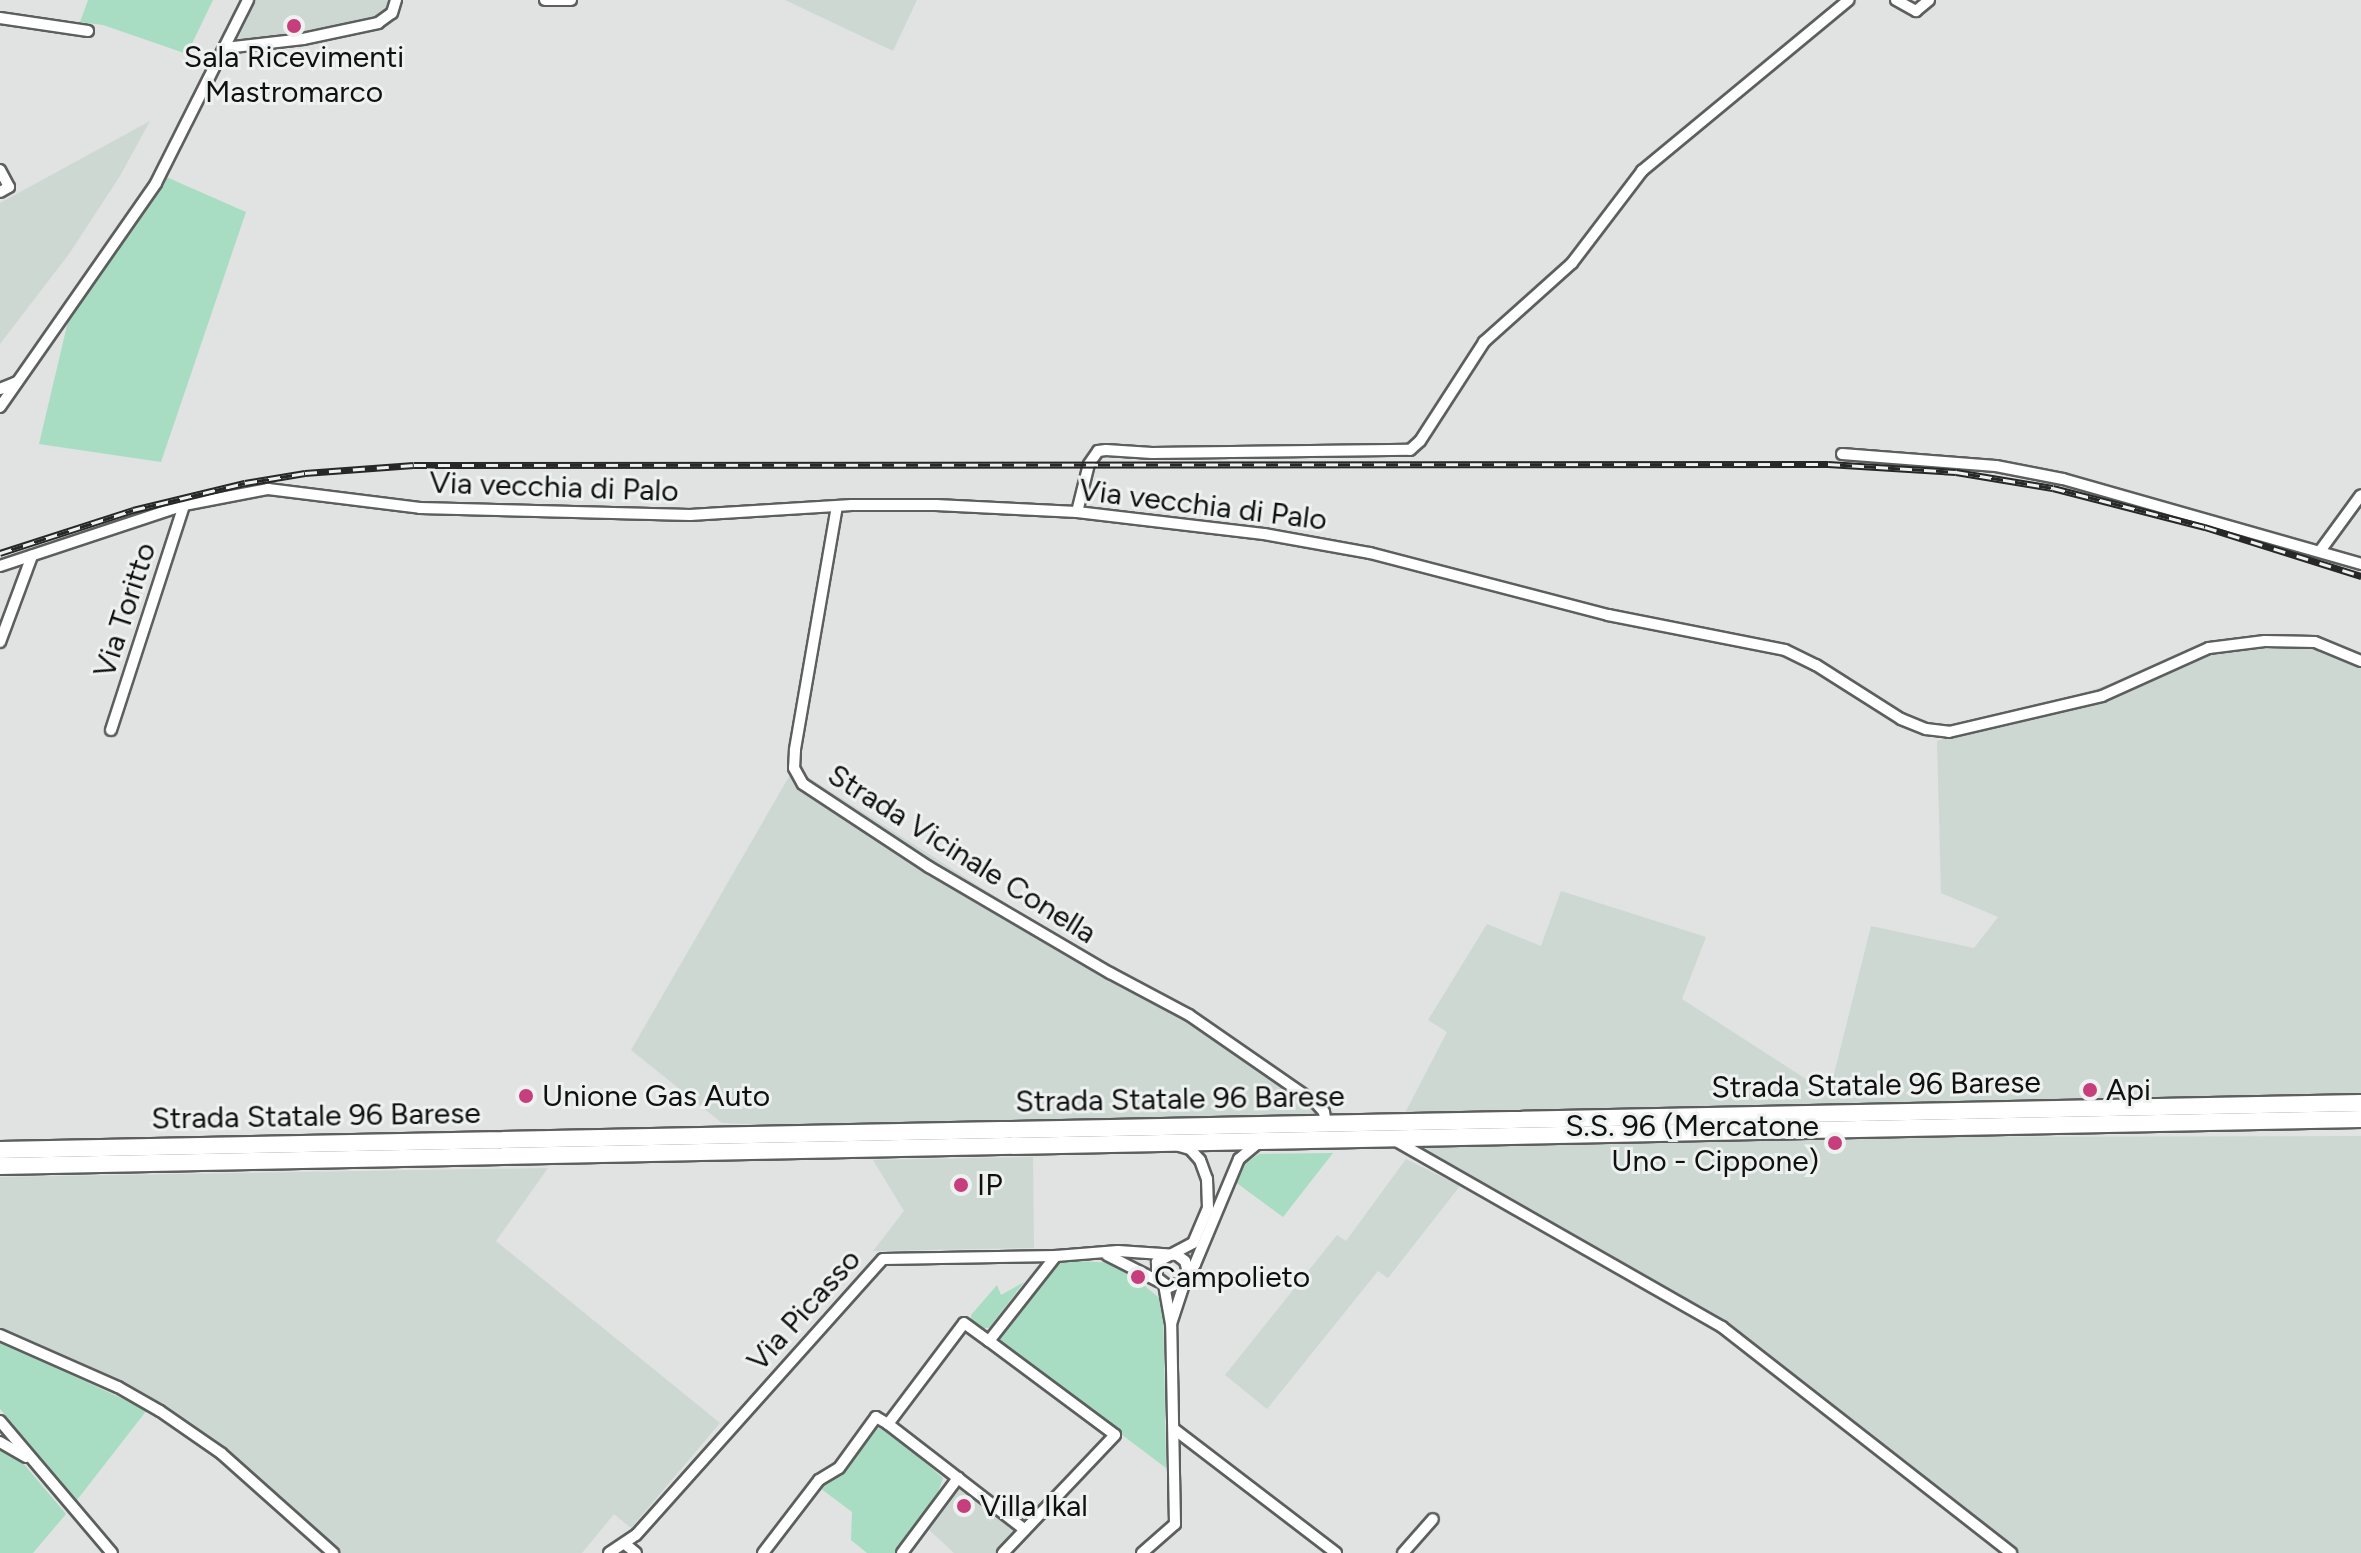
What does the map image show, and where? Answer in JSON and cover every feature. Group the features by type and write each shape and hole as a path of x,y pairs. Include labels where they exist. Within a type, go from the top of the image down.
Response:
{"main road":[{"name":"Strada Statale 96 Barese","path":"0,1150 2361,1103"},
{"name":"Strada Statale 96 Barese","path":"0,1166 2361,1119"}],"street":[{"path":"0,407 156,183 248,0"},
{"path":"225,48 303,39 378,23 392,13 396,0"},
{"path":"545,0 571,0"},
{"path":"1077,512 1089,464 1098,451 1410,450 1420,441 1484,342 1572,263 1642,171 1849,0"},
{"path":"1896,0 1916,11 1929,0"},
{"path":"0,18 88,31"},
{"path":"0,170 5,189"},
{"path":"0,389 19,381"},
{"path":"1842,454 1983,464 2063,479 2361,564"},
{"name":"Via vecchia di Palo","path":"0,566 184,505 268,489 420,508 690,515 907,504 1077,512 1264,534 1370,553 1608,615 1785,650 1816,665 1901,719 1926,729 1949,732 2102,696 2209,648 2265,641 2315,642 2361,661"},
{"path":"2320,551 2361,495"},
{"name":"Via Toritto","path":"111,730 184,505"},
{"name":"Strada Vicinale Conella","path":"837,506 795,750 794,768 803,784 929,867 1033,925 1110,973 1189,1015 1316,1103 1324,1112 1326,1123"},
{"path":"0,642 32,556"},
{"path":"1392,1138 1722,1327 2011,1553"},
{"path":"1171,1324 1187,1277 1239,1159 1253,1145 1271,1139"},
{"path":"1142,1553 1175,1524 1171,1324 1162,1284 1155,1272 1157,1262 1193,1243 1200,1232 1209,1193 1200,1160 1190,1149 1165,1142"},
{"name":"Via Picasso","path":"609,1553 625,1544 875,1264 892,1257 1056,1256 1118,1251 1171,1254"},
{"path":"1105,1254 1162,1284 1175,1287 1187,1277"},
{"path":"1171,1254 1185,1261 1187,1277"},
{"path":"989,1341 1056,1256"},
{"path":"888,1424 964,1323 1115,1435 1003,1553"},
{"path":"0,1335 118,1387 160,1411 222,1454 333,1553"},
{"path":"763,1553 819,1480 839,1468 876,1417 1025,1530"},
{"path":"0,1421 112,1553"},
{"path":"1174,1429 1336,1553"},
{"path":"0,1442 37,1465"},
{"path":"902,1553 958,1478"},
{"path":"1403,1553 1433,1519"},
{"path":"625,1544 636,1553"}],"shaded area":[{"name":"Sala Ricevimenti Mastromarco","path":"256,0 390,0 386,14 380,18 309,34 242,42 238,39"},
{"path":"785,0 917,0 893,51"},
{"path":"150,121 120,176 69,254 0,344 0,203"},
{"path":"2265,641 2336,650 2361,664 2361,1097 1422,1138 2361,1136 2361,1553 2011,1553 1721,1327 1392,1138 1447,1032 1428,1020 1487,924 1541,946 1561,891 1706,937 1682,999 1829,1094 1871,926 1974,948 1998,917 1941,893 1937,741 2177,662"},
{"path":"794,768 1338,1115 783,1126 722,1123 631,1050"},
{"name":"IP","path":"1033,1157 1034,1248 873,1251 904,1211 873,1160"},
{"path":"1406,1159 1460,1186 1388,1278 1378,1271 1267,1409 1225,1375 1337,1235 1346,1241"},
{"path":"548,1168 496,1241 720,1423 631,1528 614,1514 582,1553 336,1553 223,1449 134,1390 0,1329 0,1177"},
{"name":"Villa Ikal","path":"958,1484 1018,1530 996,1553 954,1553 926,1527"}],"green space":[{"path":"88,0 213,0 187,54 103,25 80,22"},
{"path":"164,176 246,212 161,462 39,444 69,317"},
{"path":"1333,1153 1283,1217 1234,1181 1243,1165 1259,1154"},
{"path":"1056,1260 1117,1263 1163,1301 1166,1468 996,1340"},
{"path":"1024,1282 989,1328 971,1322 971,1315 997,1285 1001,1295"},
{"path":"0,1342 147,1410 77,1500 0,1409"},
{"path":"877,1428 886,1429 943,1478 936,1498 895,1553 867,1553 851,1540 852,1512 820,1488 839,1474"},
{"path":"0,1449 23,1463 66,1514 33,1553 0,1553"}],"railway":[{"path":"0,553 133,510 245,483 305,473 414,465 1828,464 1956,472 2053,488 2205,527 2361,576"}],"place":[{"name":"Sala Ricevimenti Mastromarco","path":"294,26"},
{"name":"Api","path":"2090,1090"},
{"name":"Unione Gas Auto","path":"526,1096"},
{"name":"S.S. 96 (Mercatone Uno - Cippone)","path":"1835,1143"},
{"name":"IP","path":"961,1185"},
{"name":"Campolieto","path":"1138,1277"},
{"name":"Villa Ikal","path":"964,1506"}]}
